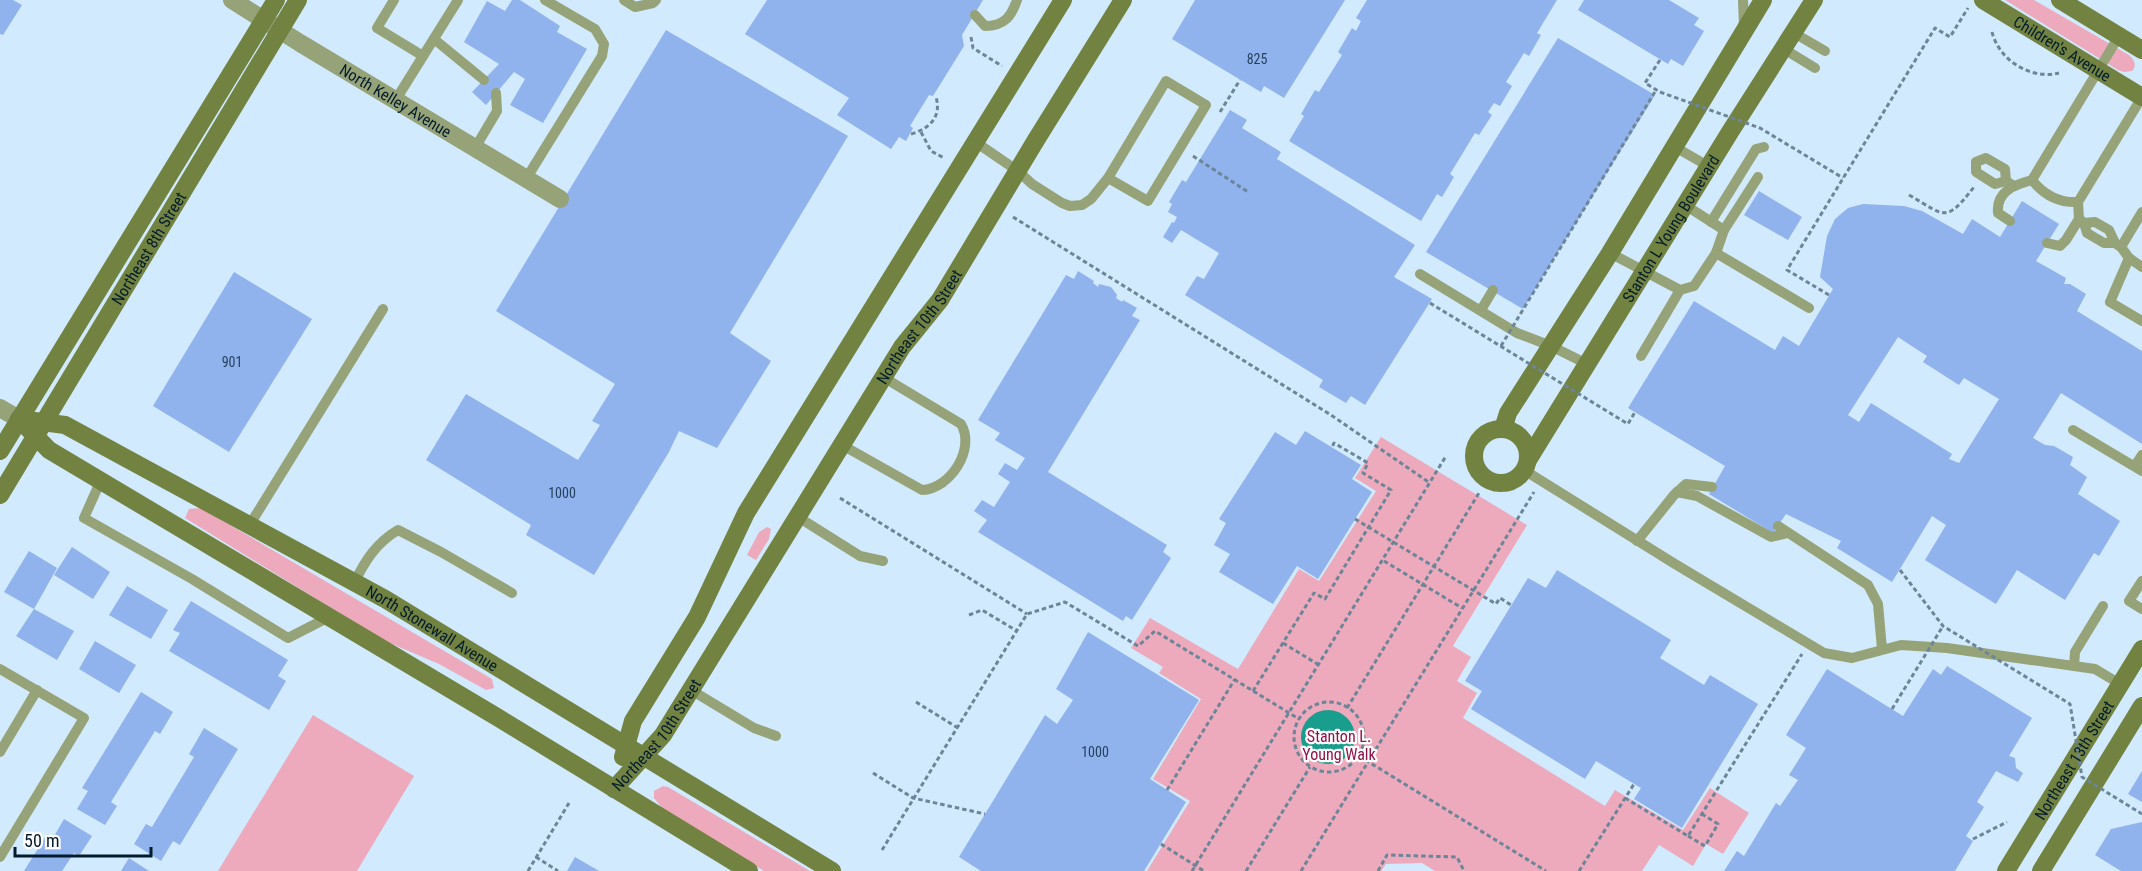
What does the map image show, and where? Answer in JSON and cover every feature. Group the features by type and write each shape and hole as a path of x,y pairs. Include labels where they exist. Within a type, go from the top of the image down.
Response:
{"main road":[{"name":"Northeast 8th Street","path":"0,495 272,25 276,0"},
{"name":"Northeast 8th Street","path":"0,451 272,25 298,0"},
{"name":"Northeast 10th Street","path":"614,789 633,721 697,617 746,513 1062,0"},
{"name":"Northeast 10th Street","path":"614,789 663,735 883,376 902,346 940,300 1124,0"},
{"path":"1503,429 1508,413 1610,253 1762,0"},
{"name":"Stanton L Young Boulevard","path":"1526,465 1708,166 1814,0"},
{"name":"Children's Avenue","path":"1983,0 2142,97"},
{"path":"2060,0 2142,50"},
{"path":"20,419 40,429 50,450 749,871"},
{"name":"North Stonewall Avenue","path":"40,429 65,424 385,599 832,871"},
{"path":"1503,429 1513,432 1520,436 1527,448 1526,465 1512,480 1499,483 1486,478 1477,467 1475,456 1479,441 1490,432 1503,429"},
{"name":"Northeast 13th Street","path":"2006,871 2120,684 2140,657"},
{"name":"Northeast 13th Street","path":"2042,871 2142,706"}],"street":[{"name":"North Kelley Avenue","path":"232,0 560,199"},
{"path":"0,408 20,419"}],"lane":[{"path":"394,0 377,28 423,56"},
{"path":"395,100 458,0"},
{"path":"526,179 602,56 604,44 595,29 545,0"},
{"path":"624,0 635,7 653,3 656,0"},
{"path":"975,15 985,26 995,26 1005,21 1014,9 1017,0"},
{"path":"1743,0 1744,32"},
{"path":"1794,33 1824,51"},
{"path":"2032,180 2119,36"},
{"path":"434,39 484,80"},
{"path":"1784,49 1815,68"},
{"path":"974,141 1018,171 1032,184 1070,206 1082,205 1091,199 1108,178 1166,81 1206,105 1149,201 1108,178"},
{"path":"475,148 497,111 496,93"},
{"path":"2142,97 2078,202 2087,233 2104,243 2118,245 2129,258 2142,267"},
{"path":"1675,147 1708,166"},
{"path":"1711,222 1756,149 1764,147"},
{"path":"1641,356 1680,290 1694,286 1716,253 1724,230 1758,177"},
{"path":"2010,221 1998,213 1997,204 2001,196 2009,183 2032,180"},
{"path":"2032,180 2039,189 2054,198 2065,203 2078,202"},
{"path":"1684,205 1724,230"},
{"path":"2118,245 2142,212"},
{"path":"2047,243 2060,246 2082,221"},
{"path":"1610,253 1680,290"},
{"path":"1716,253 1809,308"},
{"path":"2129,258 2110,302 2142,321"},
{"path":"1420,274 1517,333 1551,346 1587,364"},
{"path":"1481,310 1493,290"},
{"path":"249,526 383,309"},
{"path":"842,445 922,490 939,485 954,471 964,451 965,431 961,424 883,376"},
{"path":"2073,430 2138,468 2142,454"},
{"path":"1526,465 1637,541 1824,653 1852,657 1901,645 1947,648 2095,669 2120,684"},
{"path":"101,480 84,518 192,579 288,638 329,617"},
{"path":"1637,541 1686,484 1713,487"},
{"path":"1677,492 1697,496 1771,537 1788,533"},
{"path":"798,517 860,556 883,561"},
{"path":"1778,526 1868,585 1878,604 1882,649"},
{"path":"354,583 365,559 385,538 398,530 512,593"},
{"path":"2142,581 2129,601 2142,609"},
{"path":"2074,666 2075,652 2103,606"},
{"path":"0,669 84,718 0,857"},
{"path":"0,752 37,690"},
{"path":"692,690 754,728 776,736"}],"path":[{"path":"1829,295 1787,270 1935,28 1950,37 1973,0"},
{"path":"1992,32 1995,44 2000,51 2022,68 2047,76 2059,73"},
{"path":"971,37 973,48 1002,66"},
{"path":"1660,60 1645,83 1656,90 1760,128 1843,178"},
{"path":"1216,118 1240,80"},
{"path":"1501,346 1656,90"},
{"path":"911,134 927,128 935,117 938,110 936,97"},
{"path":"921,132 932,151 946,158"},
{"path":"1198,148 1192,157 1248,192"},
{"path":"1909,195 1936,211 1951,212 1958,209 1977,185"},
{"path":"1013,217 1331,415 1430,483"},
{"path":"1430,303 1628,424 1635,412"},
{"path":"1253,691 1314,593 1325,600 1391,490 1363,473 1368,464 1334,443 1332,447"},
{"path":"1192,871 1446,456"},
{"path":"1301,871 1533,492"},
{"path":"1347,708 1479,493"},
{"path":"840,498 1027,614"},
{"path":"1355,519 1496,604 1500,598 1511,605"},
{"path":"1383,560 1462,608"},
{"path":"1900,570 1943,626 2070,704 2082,777 2142,814"},
{"path":"882,850 1027,614 1065,602 1138,646 1155,631 1299,719"},
{"path":"969,615 982,610 1017,631"},
{"path":"1892,709 1943,626"},
{"path":"1283,643 1319,665"},
{"path":"1688,836 1802,653"},
{"path":"1167,790 1235,680"},
{"path":"916,702 958,728"},
{"path":"1330,702 1347,708 1359,720 1363,732 1363,744 1359,756 1342,770 1320,772 1310,767 1296,751 1293,740 1294,729 1299,719 1307,710 1318,704 1330,702"},
{"path":"1359,756 1546,871"},
{"path":"1246,871 1310,767"},
{"path":"873,773 913,798 985,814"},
{"path":"1579,871 1634,784"},
{"path":"1625,798 1704,846 1718,824 1702,814"},
{"path":"528,871 570,803"},
{"path":"1973,839 2007,822"},
{"path":"1161,844 1204,871"},
{"path":"1378,871 1387,855 1457,857 1464,871"},
{"path":"536,857 558,871"}],"green space":[{"path":"2005,0 2034,0 2129,55 2135,63 2134,69 2124,72 2118,70"},
{"name":"Stanton L. Young Walk","path":"1381,437 1527,525 1453,646 1471,657 1457,681 1477,693 1463,718 1605,806 1615,790 1683,830 1710,788 1749,813 1723,854 1706,844 1693,866 1659,845 1642,871 1435,871 1422,863 1386,864 1381,871 1147,871 1190,801 1153,779 1201,699 1159,673 1163,667 1131,648 1150,618 1238,669 1299,569 1319,581 1376,491 1355,478"},
{"path":"201,508 492,679 494,688 486,690 439,664 385,641 185,518 189,509"},
{"path":"767,527 771,529 769,539 756,560 747,555 759,532"},
{"path":"313,715 414,776 357,871 218,871"},
{"path":"663,786 810,871 764,871 662,808 654,798 654,791"}],"shaded area":[{"path":"1323,710 1333,710 1347,718 1353,727 1355,737 1353,747 1347,756 1333,764 1323,764 1306,752 1301,742 1301,732 1313,715"}],"building":[{"path":"0,0 13,0 22,5 3,35 0,34"},
{"path":"512,0 520,0 560,26 557,32 587,49 543,123 510,105 525,79 514,72 486,105 472,92 499,64 464,42 487,1 505,11"},
{"path":"767,0 983,0 962,35 964,46 933,96 929,95 910,126 913,128 906,141 899,137 891,149 837,115 849,98 745,34"},
{"path":"1195,0 1345,0 1284,98 1264,86 1261,92 1172,39"},
{"path":"1367,0 1557,0 1537,33 1541,35 1529,56 1524,53 1506,82 1512,86 1500,106 1494,103 1488,112 1492,115 1479,135 1475,133 1450,174 1454,177 1442,197 1437,194 1421,221 1289,141 1304,116 1301,114 1315,90 1319,92 1342,55 1338,52 1352,28 1356,31 1361,21 1356,18"},
{"path":"1584,0 1669,0 1699,18 1694,25 1704,31 1683,66 1671,59 1668,64 1578,10"},
{"path":"666,30 848,136 730,333 771,361 717,448 679,431 669,452 594,575 526,535 531,525 426,460 466,394 578,460 600,425 592,421 615,384 496,311"},
{"path":"1558,38 1655,95 1523,309 1426,252"},
{"path":"1230,110 1247,120 1242,128 1281,152 1277,159 1415,245 1394,277 1432,299 1365,405 1351,396 1346,403 1319,387 1323,380 1185,295 1197,276 1204,279 1219,253 1181,230 1172,243 1163,237 1177,217 1168,212 1172,204 1169,202 1182,180 1186,182"},
{"path":"1759,191 1802,217 1788,240 1744,215"},
{"path":"2022,201 2059,224 2036,261 2066,278 2064,284 2070,284 2086,294 2077,311 2142,351 2142,444 2061,393 2033,438 2073,457 2070,465 2087,477 2078,494 2120,521 2099,556 2094,553 2065,600 2017,570 1996,604 1925,560 1946,525 1932,516 1892,582 1837,548 1841,541 1786,514 1773,533 1709,494 1725,466 1628,408 1694,301 1775,350 1783,336 1799,346 1833,289 1820,277 1827,236 1835,219 1848,208 1863,204 1904,206 1922,211 1963,234 1972,219 2000,237","holes":["1898,337 1927,356 1923,362 1959,385 1964,378 1999,399 1959,463 1949,459 1952,454 1871,403 1859,422 1848,415"]},
{"path":"1078,271 1094,281 1093,283 1098,287 1099,284 1111,287 1117,295 1116,298 1137,308 1132,316 1140,320 1048,472 1167,545 1163,552 1171,558 1132,620 1126,616 1123,621 978,532 987,520 974,511 982,500 994,507 1010,482 998,474 1005,463 1017,470 1025,458 995,440 1000,433 978,420 1066,275 1074,279"},
{"path":"234,272 312,319 229,452 153,406"},
{"path":"1305,431 1361,465 1352,479 1372,492 1318,579 1297,566 1273,604 1219,572 1230,554 1214,545 1226,523 1219,519 1275,432 1296,445"},
{"path":"72,547 110,572 93,599 54,575"},
{"path":"29,551 57,568 34,609 4,592"},
{"path":"1557,570 1671,640 1660,658 1704,685 1710,675 1758,704 1682,828 1634,799 1641,788 1596,761 1585,779 1471,709 1482,691 1465,681 1528,578 1546,588"},
{"path":"127,586 168,610 151,639 109,615"},
{"path":"191,601 288,660 278,676 286,681 269,710 169,651 180,633 173,630"},
{"path":"34,609 74,631 57,660 16,636"},
{"path":"1088,632 1199,700 1150,779 1186,802 1144,871 981,871 959,857 1045,715 1057,724 1073,700 1056,689"},
{"path":"95,641 136,665 119,693 79,669"},
{"path":"1947,666 2032,718 2009,756 2015,758 2016,768 2023,773 2018,782 1996,771 1977,802 1984,807 1966,836 1973,841 1955,871 1724,871 1737,851 1744,856 1776,803 1780,806 1798,780 1789,775 1806,748 1786,735 1827,669 1903,716 1933,669 1941,675"},
{"path":"141,692 173,712 160,734 155,731 111,802 117,806 105,825 77,809 88,791 82,788"},
{"path":"204,728 238,749 180,845 173,841 161,861 134,844 146,824 152,827 194,757 189,754"},
{"path":"2142,771 2142,802 2128,794"},
{"path":"64,819 92,836 79,856 74,853 62,871 24,871 47,834 53,838"},
{"path":"2142,822 2142,871 2121,871 2095,855 2111,829"},
{"path":"575,857 599,871 567,871"},
{"path":"129,858 149,871 121,871"}]}
